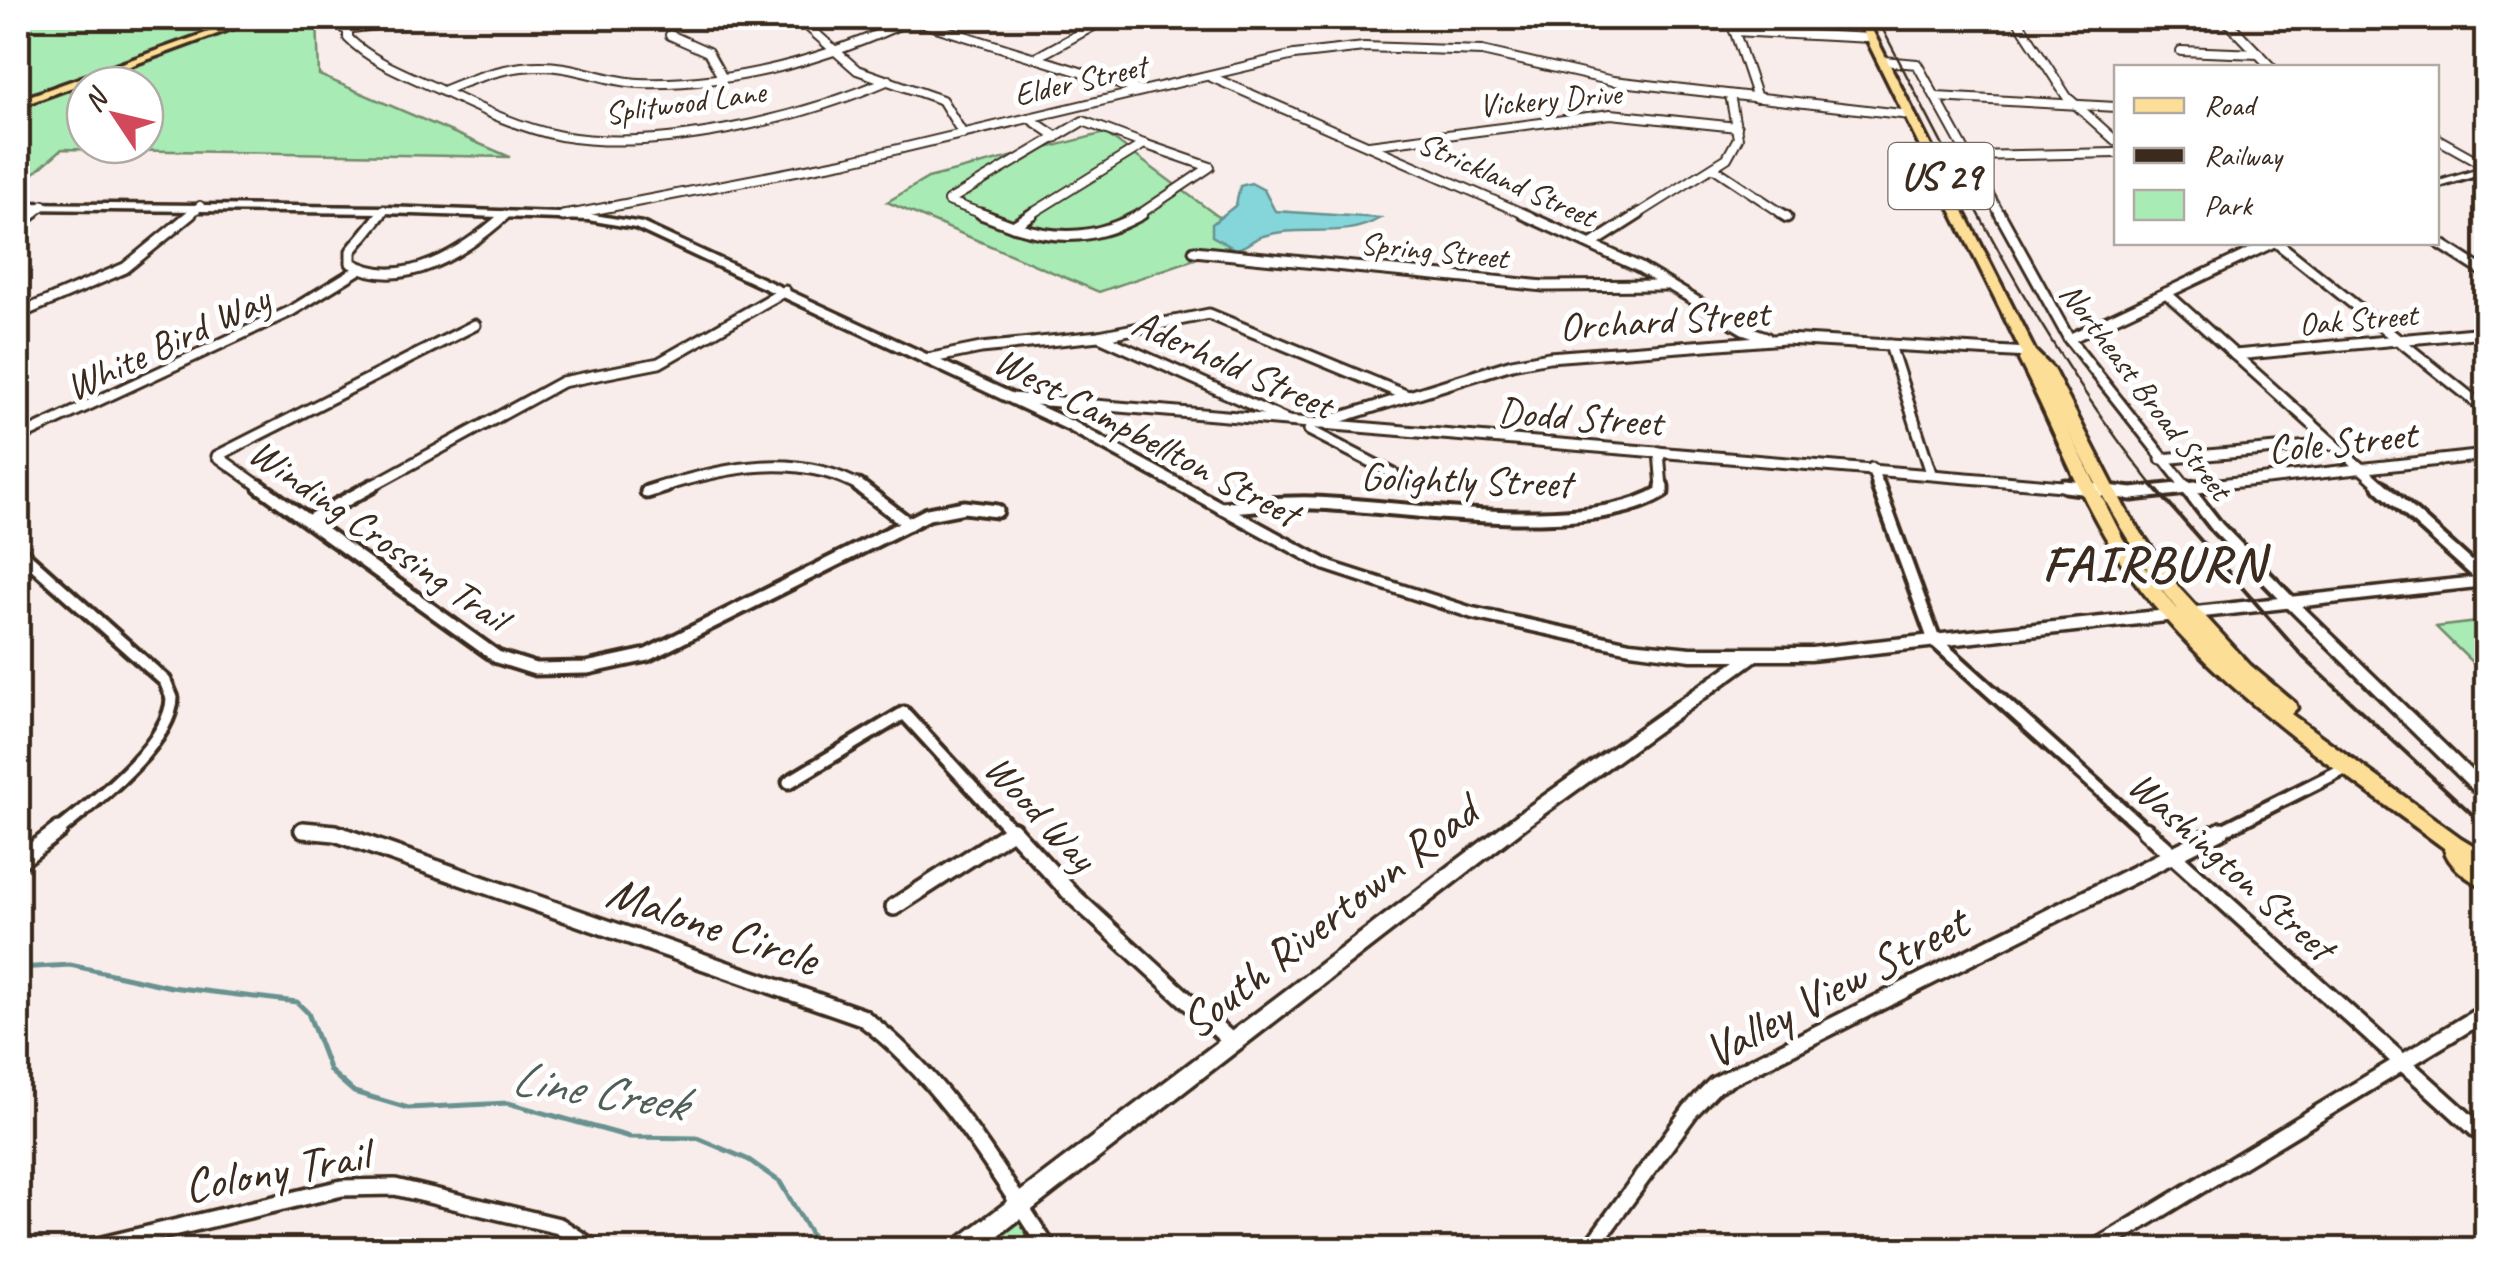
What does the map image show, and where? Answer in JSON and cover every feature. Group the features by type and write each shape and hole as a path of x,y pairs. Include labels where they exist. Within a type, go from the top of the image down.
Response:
{"main road":[{"path":"18,107 256,18"},
{"path":"140,65 268,18"},
{"name":"US 29","path":"1861,18 2029,353 2026,360 2098,490 2115,539 2177,612 2340,750 2350,766 2454,844 2486,863"},
{"path":"18,107 65,92"},
{"name":"West Campbellton Street","path":"18,206 200,206 562,216 614,220 660,232 1124,452 1328,566 1472,613 1630,647 1751,656 2486,581"},
{"name":"South Rivertown Road","path":"962,1250 1524,819 1751,656"},
{"name":"US 29","path":"2454,844 2456,855 2486,879"}],"street":[{"path":"348,18 345,28 428,18"},
{"path":"798,18 857,70 928,92 975,130"},
{"path":"444,90 486,74 530,66 639,83 722,75 834,53 909,18 1142,91"},
{"path":"1039,56 1108,18"},
{"path":"1127,18 1174,25 1205,18"},
{"path":"1730,18 1758,98"},
{"path":"2016,18 2075,104 2114,139"},
{"path":"2224,18 2269,65"},
{"path":"2452,18 2486,24"},
{"name":"Splitwood Lane","path":"345,28 348,38 365,55 544,132 613,140 817,108 889,80"},
{"path":"1734,31 1871,38"},
{"path":"670,35 708,52 722,75"},
{"name":"Elder Street","path":"562,216 808,170 1320,50 1451,48 1512,56 1614,81 1910,115"},
{"path":"2180,51 2259,54"},
{"name":"Northeast Broad Street","path":"1883,61 1918,64 2069,339 2184,488 2291,603"},
{"name":"Strickland Street","path":"1208,75 1592,244 1743,329 1780,339"},
{"path":"1592,244 1714,168 1734,148 1737,127 1730,95"},
{"path":"1936,97 2114,107"},
{"path":"952,112 963,134"},
{"name":"Vickery Drive","path":"1368,145 1611,114 1737,127"},
{"path":"1029,118 1057,137"},
{"path":"1083,121 1144,144 1210,167 1108,233 1075,241 1043,238 948,201 1083,121"},
{"path":"2439,140 2486,168"},
{"path":"1013,226 1144,144"},
{"path":"1967,156 2114,153"},
{"path":"1714,168 1788,218"},
{"path":"2439,183 2486,168"},
{"path":"18,226 44,205"},
{"path":"18,314 126,268 200,206"},
{"path":"384,210 350,251 350,263 358,270 398,272 445,258 480,239 505,214"},
{"path":"2439,243 2486,274"},
{"path":"2069,339 2269,245"},
{"path":"2279,245 2486,410"},
{"name":"Spring Street","path":"1194,251 1544,286 1670,285"},
{"name":"White Bird Way","path":"18,441 296,314 335,282 358,270"},
{"path":"308,521 562,382 659,363 785,292"},
{"path":"2166,294 2486,581"},
{"path":"927,359 981,348 1099,336 1209,314 1408,396"},
{"name":"Winding Crossing Trail","path":"475,325 217,456 497,657 536,669 587,668 647,655 928,514 964,507 997,511"},
{"name":"Oak Street","path":"2235,355 2485,332"},
{"name":"Aderhold Street","path":"1099,336 1297,425 1394,474"},
{"name":"Orchard Street","path":"1313,426 1529,360 1780,339 2029,353"},
{"path":"1890,345 1930,473"},
{"name":"Dodd Street","path":"1010,398 2145,493"},
{"path":"2162,459 2334,444"},
{"name":"Golightly Street","path":"1222,508 1314,502 1560,515 1632,510 1650,504 1662,492 1660,452"},
{"name":"Cole Street","path":"2145,493 2486,455"},
{"path":"648,492 714,470 751,466 822,469 881,494 909,524"},
{"path":"1872,468 1934,640"},
{"path":"18,550 166,681 172,693 171,709 162,727 128,767 18,862"},
{"path":"2291,603 2486,794"},
{"name":"Washington Street","path":"1934,640 2486,1138"},
{"name":"Wood Way","path":"789,782 904,712 1072,895 1233,1042"},
{"name":"Valley View Street","path":"1589,1250 1691,1110 1716,1085 2350,766"},
{"name":"Malone Circle","path":"300,830 334,833 862,1017 895,1038 922,1066 1049,1250"},
{"path":"894,907 1012,830"},
{"path":"2094,1250 2486,1012"},
{"name":"Colony Trail","path":"81,1250 342,1188 394,1187 559,1226 596,1250"}],"green space":[{"path":"18,18 317,18 319,75 510,157 165,151 165,65 65,65 65,149 18,187"},
{"path":"1105,133 1250,240 1099,292 887,202 928,178"},
{"path":"2486,621 2486,676 2436,627"},
{"path":"1020,1205 1054,1250 958,1250"}],"water":[{"path":"1251,183 1264,190 1275,211 1380,218 1352,228 1259,237 1235,249 1212,236 1212,224 1236,205 1240,186"}],"waterway":[{"name":"Line Creek","path":"18,968 70,965 171,987 297,1002 308,1013 330,1071 354,1092 408,1108 508,1103 630,1137 697,1138 749,1160 780,1182 820,1250"}],"railway":[{"path":"1877,18 2038,319 2074,377 2155,488"},
{"path":"2153,486 2303,657 2486,827"}],"district":[{"name":"FAIRBURN","path":"2154,562"}]}
